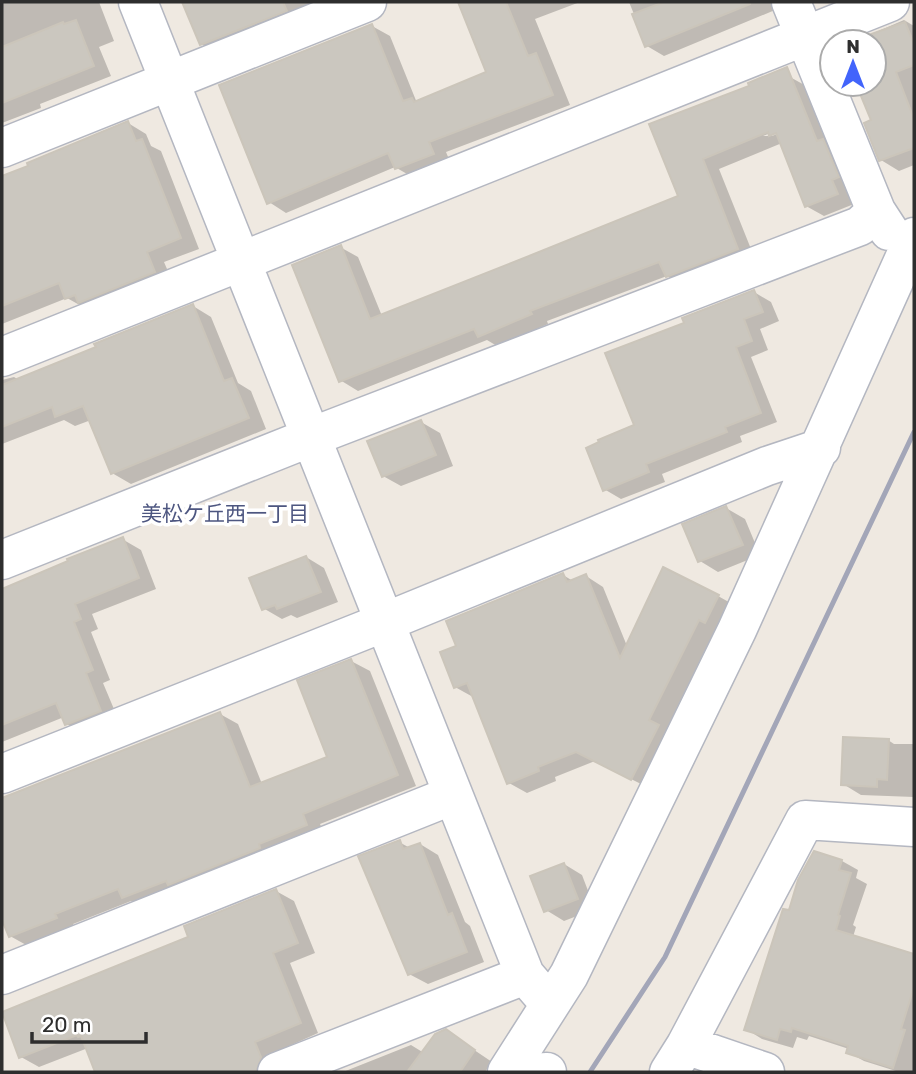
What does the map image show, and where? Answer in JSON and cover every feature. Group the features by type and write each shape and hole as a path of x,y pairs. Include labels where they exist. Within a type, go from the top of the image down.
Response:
{"street":[{"path":"138,2 525,975 550,1004"},
{"path":"2,148 367,2"},
{"path":"2,357 242,261 798,19 890,2"},
{"path":"507,1072 569,975 737,630 910,247 876,211 798,19"},
{"path":"2,560 312,436 860,226 876,211"},
{"path":"2,774 755,471 821,448"},
{"path":"2,975 453,795"},
{"path":"765,1072 678,1058 805,820 914,827"},
{"path":"277,1072 525,975"}],"building":[{"path":"182,2 283,2 287,11 200,45"},
{"path":"458,2 506,2 528,56 536,53 553,95 429,142 434,154 395,169 388,153 267,204 219,85 372,24 403,101 412,98 414,102 486,72"},
{"path":"664,2 750,4 645,47 632,14"},
{"path":"76,20 94,66 2,103 2,47 63,22 64,24"},
{"path":"905,22 914,44 914,65 896,72 914,119 914,148 879,161 864,123 871,120 862,98 888,98 888,28"},
{"path":"787,67 817,141 823,139 839,177 832,180 838,194 805,207 776,133 769,136 768,132 703,159 738,249 666,277 659,262 530,311 532,314 478,337 474,329 339,382 292,265 341,245 370,319 534,254 678,196 649,124 749,86 748,83"},
{"path":"128,121 136,141 142,139 181,238 147,252 155,272 78,303 75,295 65,299 59,283 2,306 2,176"},
{"path":"754,290 763,312 744,319 752,341 736,347 761,413 725,427 727,432 646,464 649,472 603,491 586,448 634,425 605,353 684,323 682,318"},
{"path":"193,304 224,381 232,378 249,418 111,474 83,406 55,417 52,407 2,427 2,385"},
{"path":"421,420 436,455 382,477 367,441"},
{"path":"726,506 743,545 698,562 682,524"},
{"path":"123,537 139,578 75,604 81,619 74,622 93,670 86,673 101,711 65,725 56,703 2,725 2,589"},
{"path":"306,556 321,592 277,609 275,605 262,610 249,578"},
{"path":"663,567 719,595 705,623 699,620 649,720 659,725 631,780 576,752 538,767 539,771 507,784 467,683 454,688 440,652 456,646 446,621 563,573 567,582 586,574 620,658"},
{"path":"351,659 398,775 303,814 307,825 259,844 260,848 168,885 166,881 122,898 118,889 55,914 57,918 9,937 2,920 2,798 220,712 250,787 327,757 297,680"},
{"path":"843,737 889,739 887,780 877,779 877,787 841,785"},
{"path":"400,840 403,849 420,843 448,915 452,913 467,952 408,975 358,856"},
{"path":"814,851 842,860 839,870 851,873 836,930 914,954 914,987 893,1068 846,1053 848,1046 792,1028 791,1032 780,1029 777,1040 744,1030 783,909 789,910 798,880"},
{"path":"564,863 578,899 544,912 530,876"},
{"path":"276,889 298,943 273,953 301,1023 255,1042 261,1057 256,1072 95,1072 81,1036 77,1035 19,1058 2,1012 188,937 184,926"},
{"path":"446,1029 475,1050 460,1072 407,1072 435,1034"}],"railway":[{"path":"590,1072 665,957 914,432"}],"district":[{"name":"美松ケ丘西一丁目","path":"225,513"}]}
